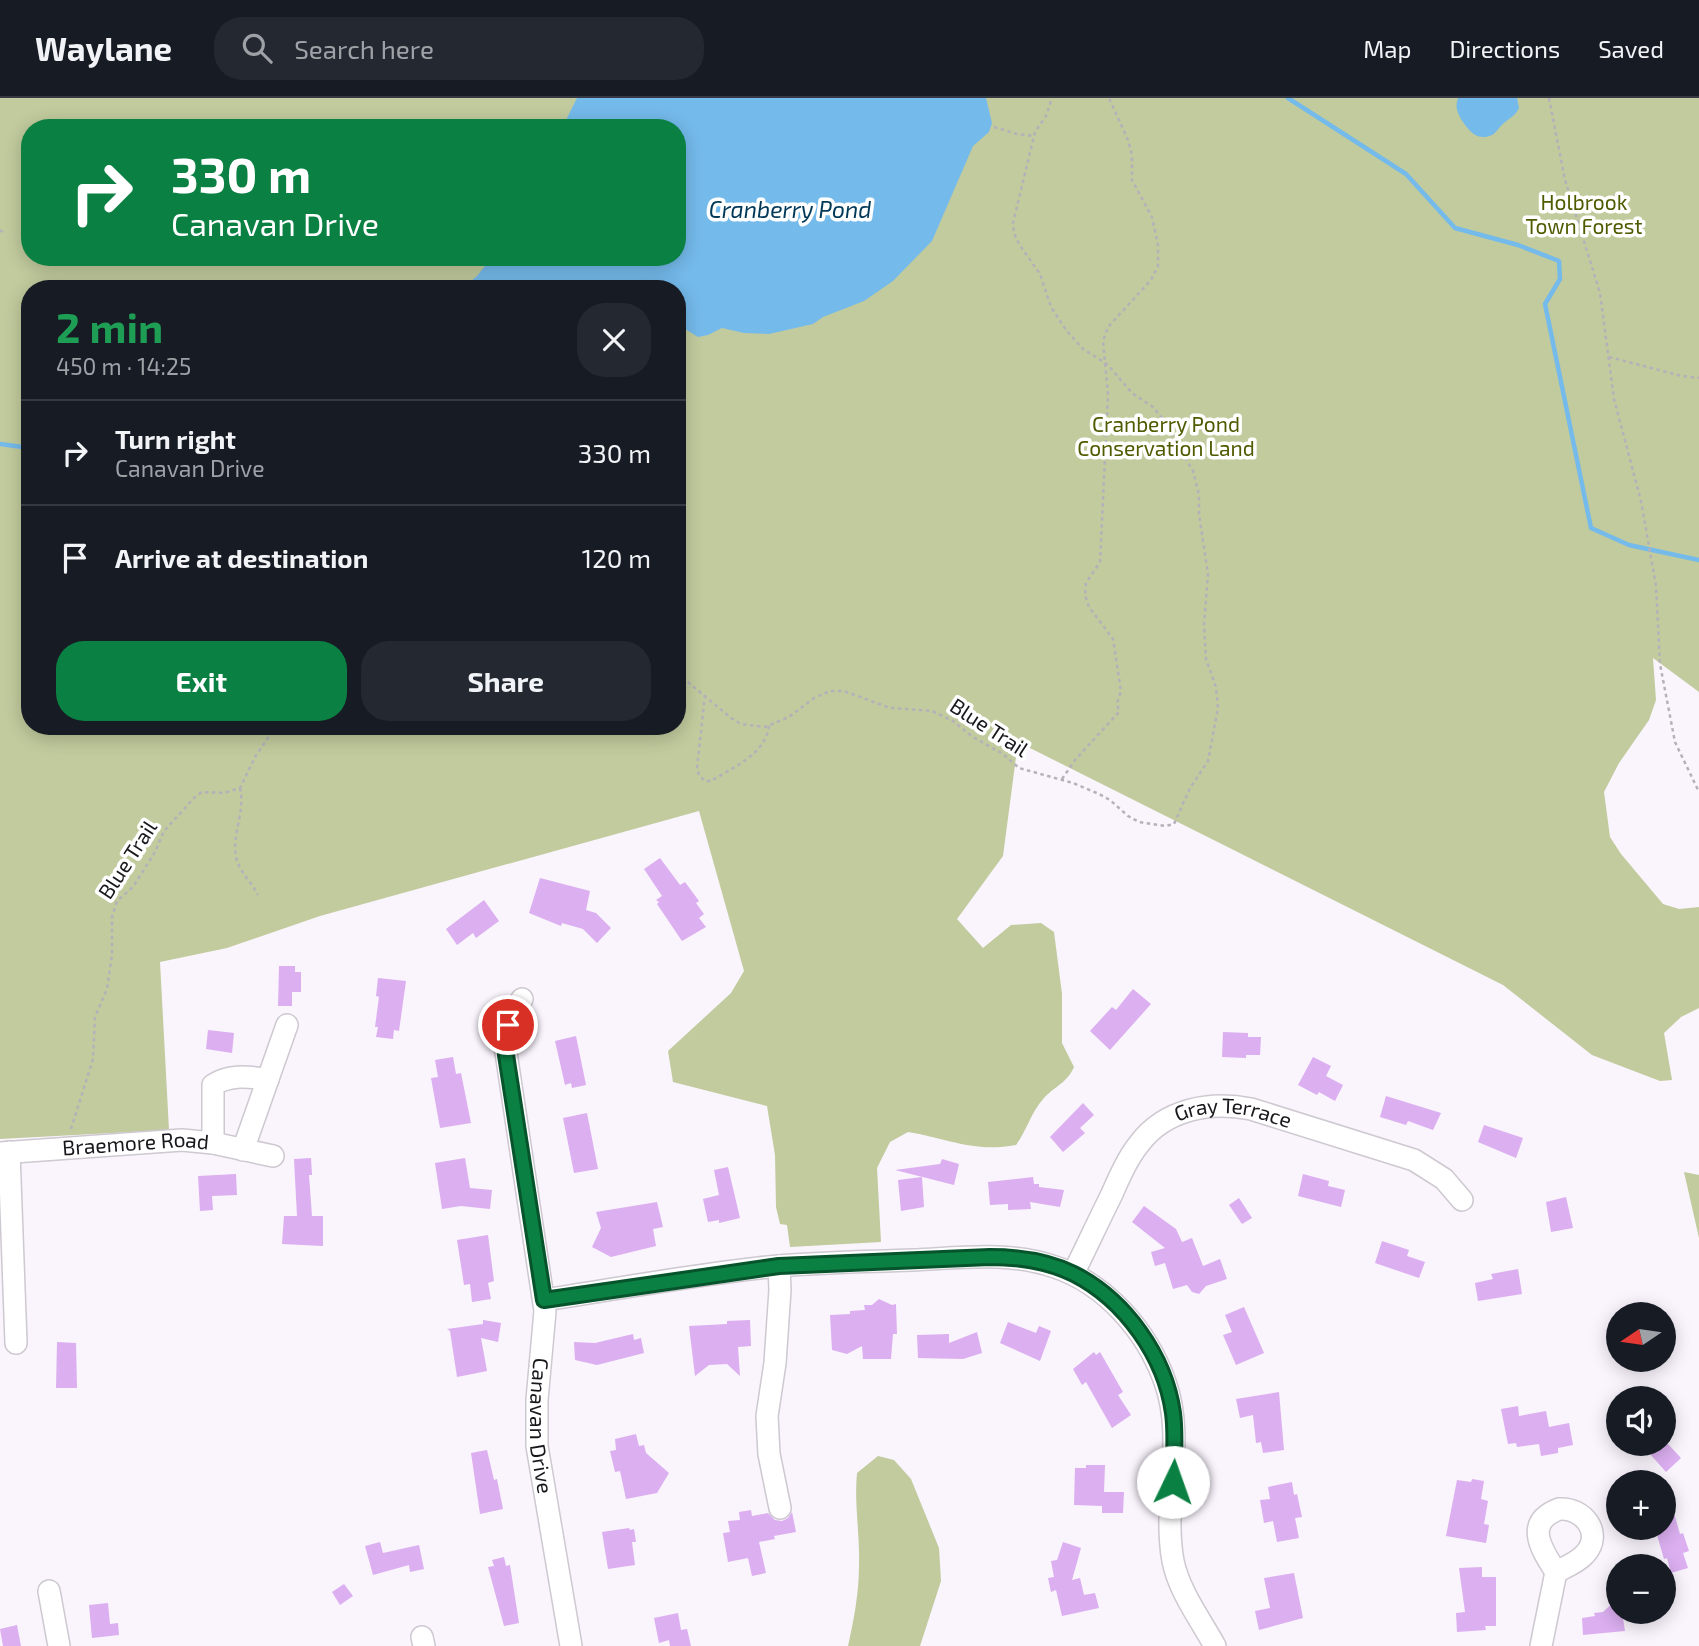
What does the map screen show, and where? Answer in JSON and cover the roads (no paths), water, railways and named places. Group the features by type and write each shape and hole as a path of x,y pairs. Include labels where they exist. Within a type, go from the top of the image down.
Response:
{"street":[{"name":"Canavan Drive","path":"522,999 508,1025 505,1046 544,1300 545,1322 537,1400 537,1446 571,1646"},
{"path":"243,1150 287,1025"},
{"path":"213,1143 213,1085 222,1079 237,1076 268,1079"},
{"name":"Gray Terrace","path":"1073,1274 1128,1159 1140,1141 1167,1119 1201,1107 1225,1105 1251,1109 1414,1160 1444,1179 1462,1200"},
{"name":"Braemore Road","path":"4,1152 167,1140 213,1143 273,1156"},
{"path":"4,1152 16,1343"},
{"path":"544,1300 779,1266 1002,1257 1040,1262 1073,1274 1105,1296 1125,1315 1149,1347 1166,1384 1174,1424 1171,1526 1173,1561 1180,1582 1215,1646"},
{"path":"779,1266 775,1363 767,1416 769,1454 780,1508"},
{"path":"1541,1646 1556,1572"},
{"path":"49,1591 59,1646"}],"water":[{"name":"Cranberry Pond","path":"577,98 986,98 992,123 989,132 973,146 932,241 893,281 864,301 823,317 813,324 769,334 744,333 722,328 698,337 686,330 686,280 472,280 485,266 686,266 686,119 566,119"},
{"path":"1458,98 1517,98 1519,108 1494,134 1482,137 1470,131 1461,119 1457,109"}],"waterway":[{"path":"1288,98 1406,174 1455,228 1518,245 1559,261 1560,279 1545,304 1591,528 1629,545 1699,560"},
{"path":"0,444 21,447"}],"park label":[{"name":"Holbrook Town Forest","path":"1584,215"},
{"name":"Cranberry Pond Conservation Land","path":"1166,437"}]}
